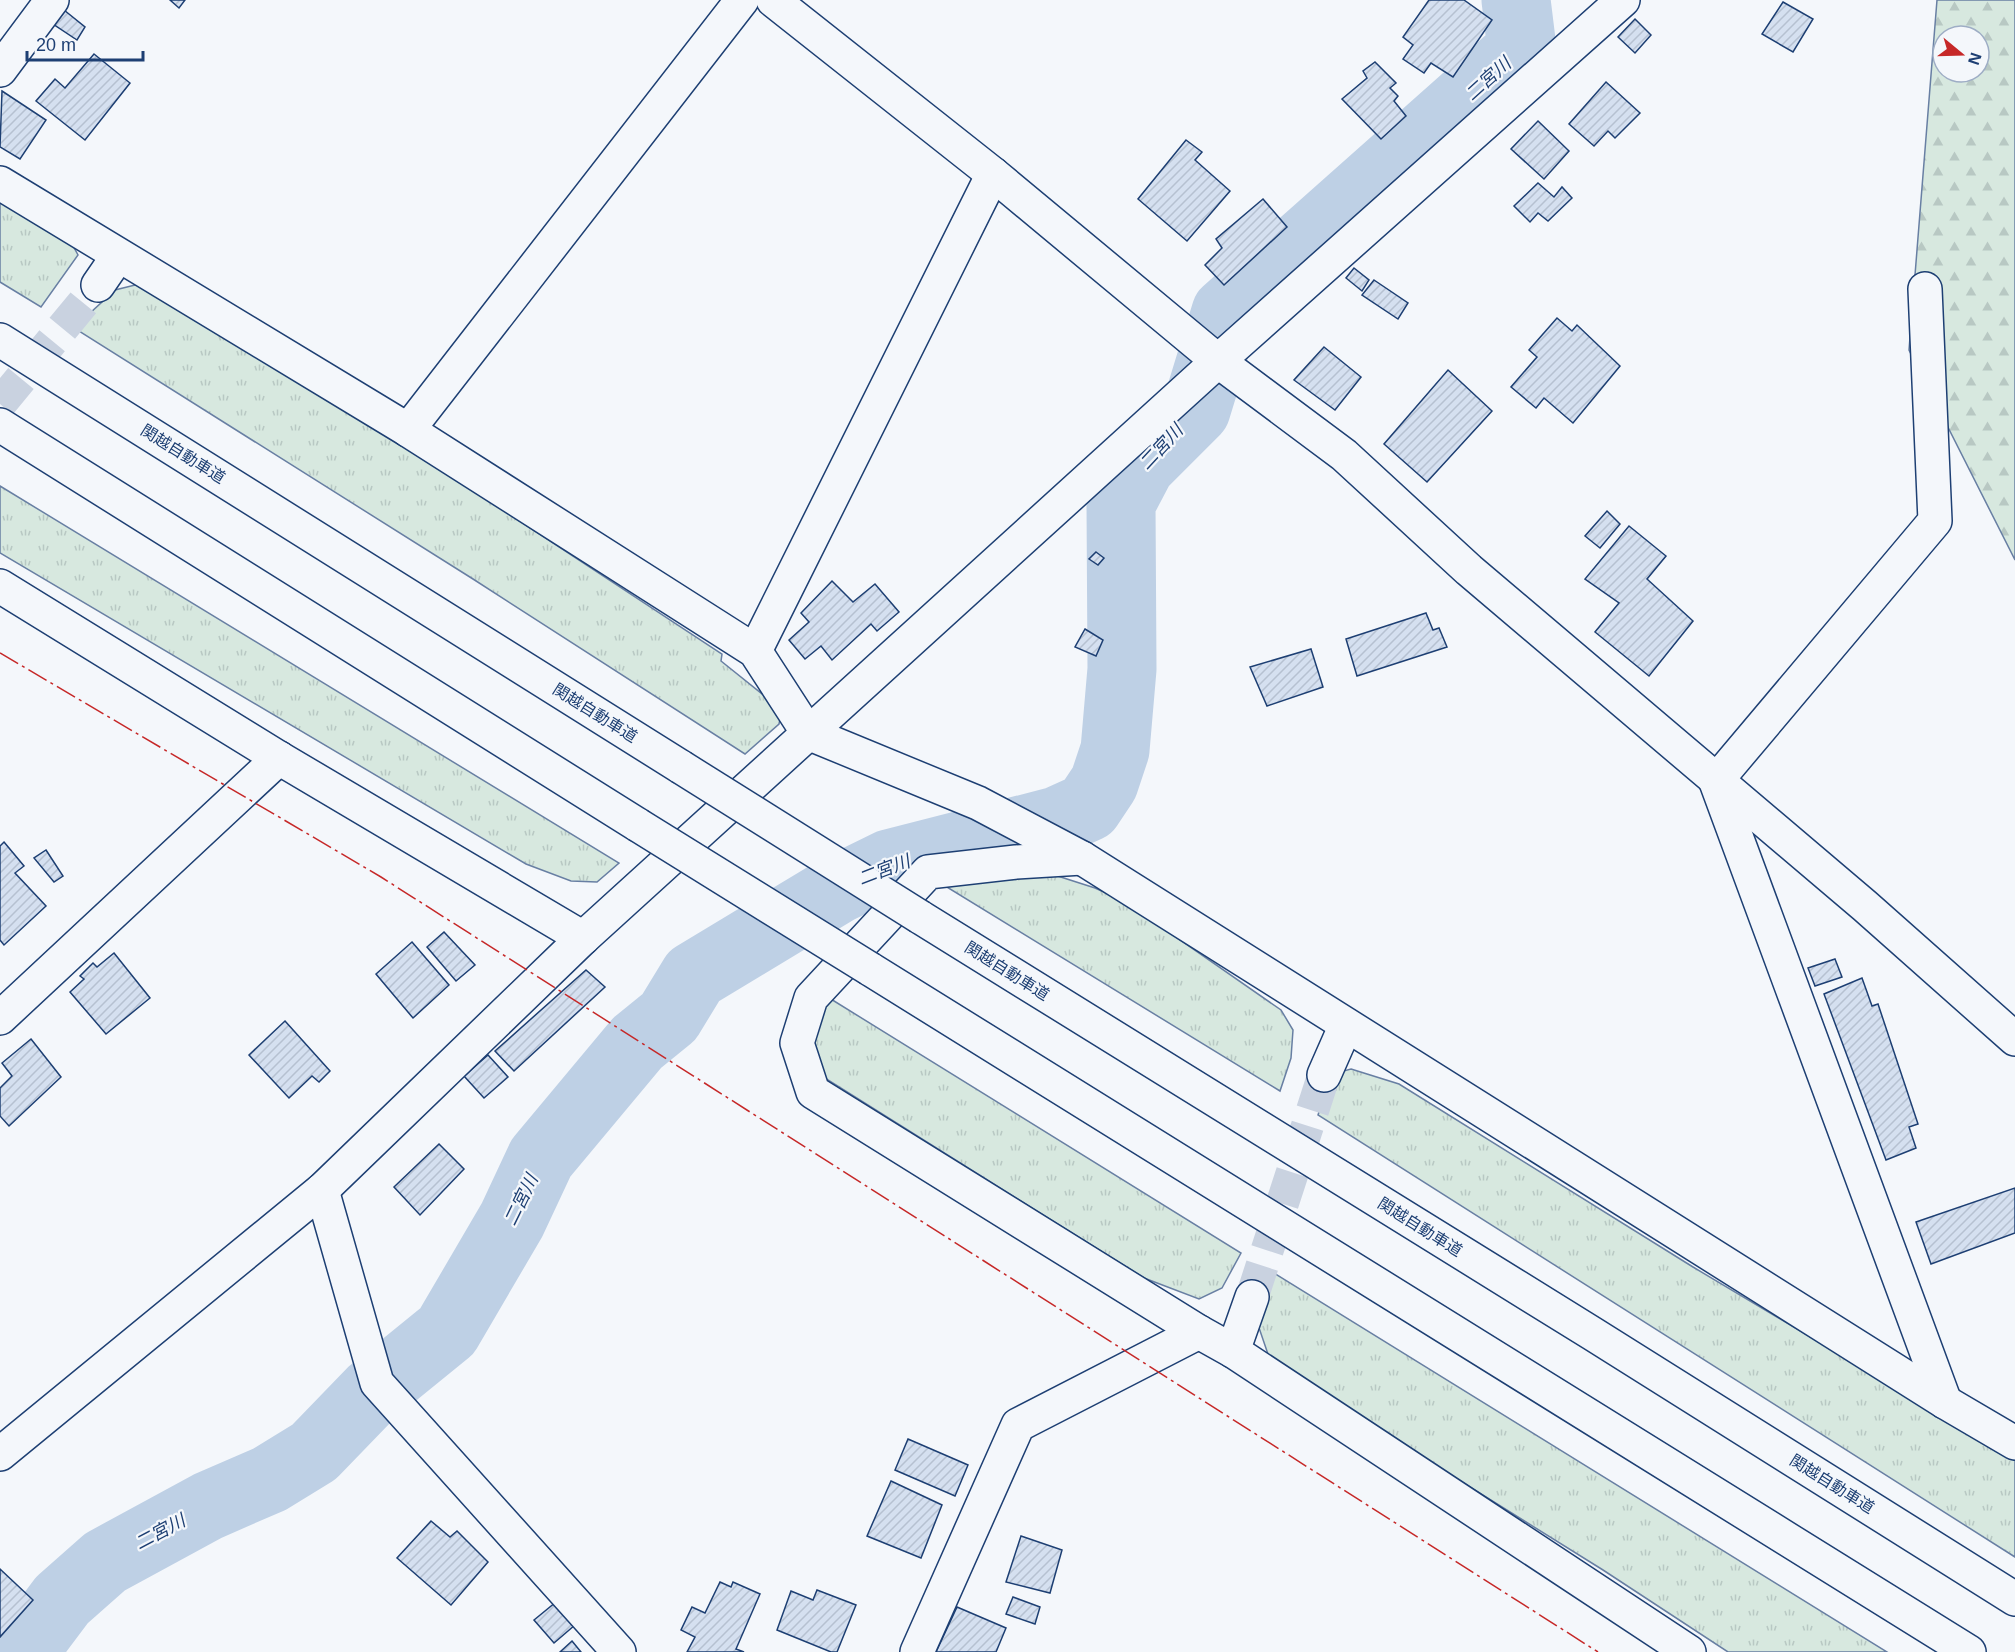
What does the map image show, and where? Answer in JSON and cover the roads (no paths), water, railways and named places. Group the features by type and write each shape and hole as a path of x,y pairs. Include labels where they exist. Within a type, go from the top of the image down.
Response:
{"main road":[{"path":"0,70 52,0"},
{"path":"408,430 742,0"},
{"path":"773,0 993,174 1218,361 1344,455 1469,570 1865,906 2015,1039"},
{"path":"0,1454 322,1190 583,938 1218,361 1623,0"},
{"path":"755,651 993,174"},
{"path":"0,183 408,430 755,651 808,733 978,803 1082,858 1944,1402 2015,1443"},
{"path":"98,285 118,256"},
{"path":"1716,781 1935,521 1925,289"},
{"name":"関越自動車道","path":"0,340 920,917 1593,1334 2015,1599"},
{"path":"0,425 638,825 1969,1652"},
{"path":"0,586 279,758 583,938"},
{"path":"0,1018 279,758"},
{"path":"1716,781 1944,1402"},
{"path":"1082,858 1016,862 928,872 811,998 797,1043 813,1092 1233,1351 1689,1652"},
{"path":"1324,1075 1346,1025"},
{"path":"322,1190 377,1383 619,1652"},
{"path":"1233,1351 1252,1297"},
{"path":"917,1652 1018,1425 1199,1332"}],"waterway":[{"name":"二宮川","path":"23,1652 62,1600 105,1562 208,1506 270,1479 314,1452 372,1392 447,1331 512,1220 541,1158 637,1043 669,1017 694,976 838,889 889,864 1057,821 1088,807 1104,783 1115,750 1122,669 1121,503 1141,465 1196,410 1226,312 1522,49 1516,0"}],"tunnel":[{"path":"0,404 98,285"},
{"path":"1252,1297 1324,1075"}]}
